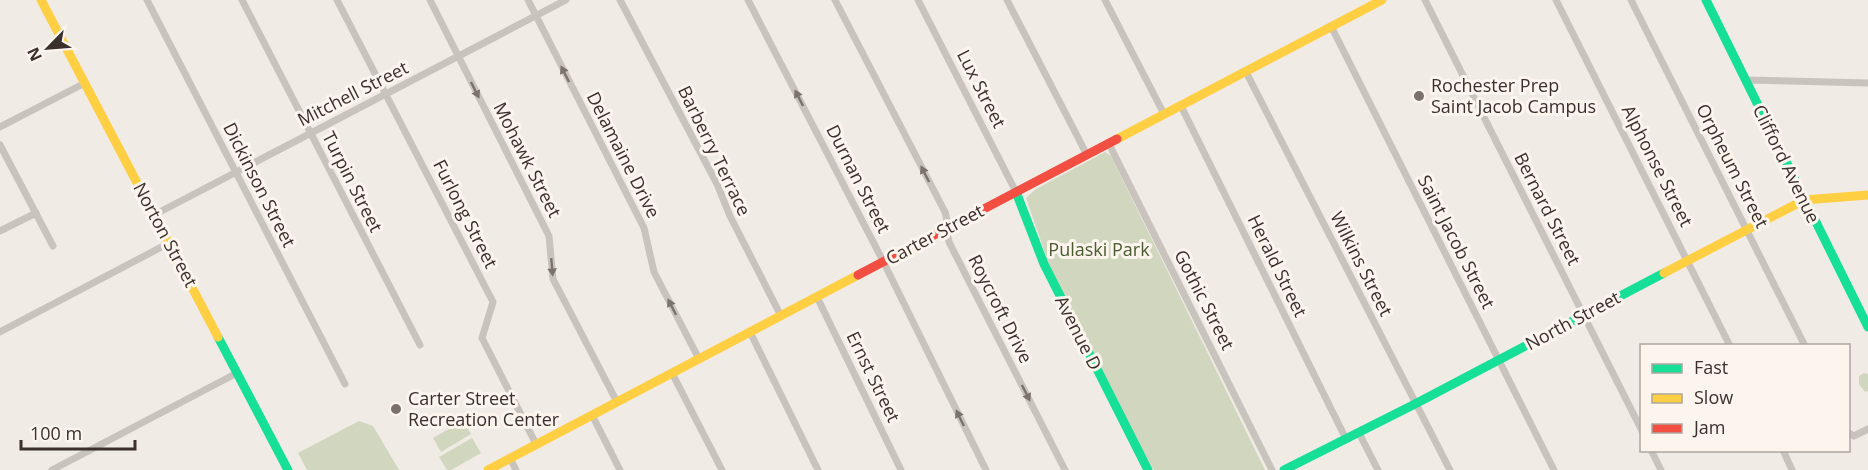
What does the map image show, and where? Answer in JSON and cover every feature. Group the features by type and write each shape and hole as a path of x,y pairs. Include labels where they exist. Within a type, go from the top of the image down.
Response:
{"main road":[{"name":"Norton Street","path":"41,0 288,470"},
{"name":"Carter Street","path":"488,470 1382,0"},
{"name":"Clifford Avenue","path":"1706,0 1868,327"},
{"name":"Avenue D","path":"1016,192 1044,264 1148,470"},
{"name":"North Street","path":"1284,470 1498,361 1804,200 1868,195"}],"street":[{"name":"Dickinson Street","path":"147,0 345,384"},
{"name":"Turpin Street","path":"242,0 420,345"},
{"name":"Furlong Street","path":"337,0 493,302 482,338 536,444"},
{"name":"Mohawk Street","path":"430,0 549,236 553,279 617,402"},
{"name":"Delamaine Drive","path":"528,0 644,228 654,272 699,360"},
{"name":"Mitchell Street","path":"154,215 566,0"},
{"name":"Barberry Terrace","path":"620,0 717,184 730,216 781,316"},
{"name":"Durnan Street","path":"748,0 883,261 986,470"},
{"name":"Roycroft Drive","path":"835,0 945,212 948,228 946,237 1065,470"},
{"name":"Lux Street","path":"918,0 1016,192"},
{"path":"1007,0 1087,155"},
{"path":"1105,0 1164,114"},
{"name":"Bernard Street","path":"1425,0 1640,429"},
{"name":"Alphonse Street","path":"1556,0 1729,344"},
{"name":"Orpheum Street","path":"1631,0 1804,344"},
{"name":"Saint Jacob Street","path":"1331,26 1554,470"},
{"name":"Wilkins Street","path":"1246,72 1450,470"},
{"path":"1745,80 1868,83"},
{"path":"0,127 85,83"},
{"name":"Herald Street","path":"1181,106 1346,439"},
{"name":"Gothic Street","path":"1109,144 1272,470"},
{"path":"0,145 53,246"},
{"path":"0,231 36,213"},
{"path":"0,332 169,243"},
{"name":"Ernst Street","path":"817,297 902,470"},
{"path":"750,332 818,470"},
{"path":"52,470 237,373"},
{"path":"672,373 722,470"},
{"path":"592,415 620,470"},
{"path":"1850,434 1854,436 1868,429"},
{"path":"1359,433 1378,470"},
{"path":"1652,452 1661,470"},
{"path":"1784,452 1792,470"},
{"path":"510,458 516,470"}],"green space":[{"name":"Pulaski Park","path":"1105,152 1111,156 1265,470 1154,470 1051,270 1026,198 1036,189"},
{"path":"1864,373 1868,374 1868,391 1865,392 1859,384 1859,376"},
{"path":"359,421 373,426 399,470 307,470 298,453"},
{"path":"463,421 471,434 441,452 433,438"},
{"path":"472,438 481,453 447,470 439,457"}],"traffic: fast":[{"path":"1706,0 1868,327"},
{"path":"1016,192 1044,264 1148,470"},
{"path":"1284,470 1664,273"},
{"path":"218,337 288,470"}],"traffic: slow":[{"path":"41,0 218,337"},
{"path":"1117,139 1382,0"},
{"path":"1664,273 1804,200 1868,195"},
{"path":"488,470 858,275"}],"traffic: jam":[{"path":"858,275 1117,139"}],"place":[{"name":"Rochester Prep Saint Jacob Campus","path":"1419,96"},
{"name":"Carter Street Recreation Center","path":"396,409"}]}
